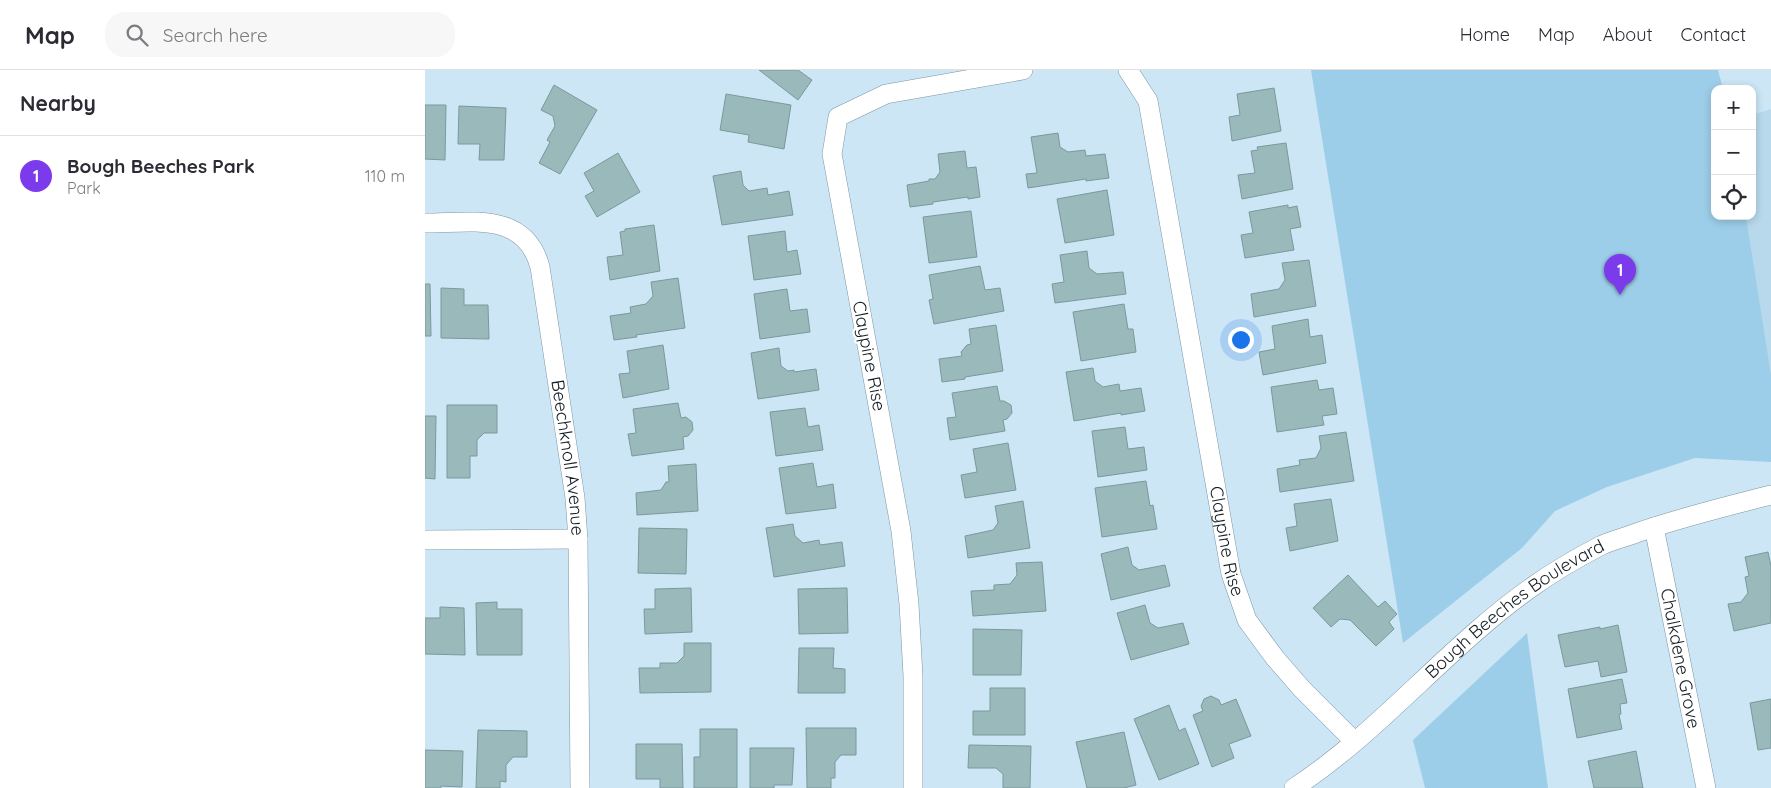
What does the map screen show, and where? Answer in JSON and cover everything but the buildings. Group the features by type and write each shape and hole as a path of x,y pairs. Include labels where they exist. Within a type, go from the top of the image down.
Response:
{"street":[{"name":"Claypine Rise","path":"913,788 913,676 909,604 901,531 831,154 838,117 886,94 1023,70"},
{"name":"Claypine Rise","path":"1128,70 1147,101 1231,574 1247,620 1302,689 1354,741"},
{"name":"Beechknoll Avenue","path":"425,223 491,222 503,225 521,234 534,249 541,267 575,498 578,539 580,788"},
{"name":"Bough Beeches Boulevard","path":"1294,788 1316,773 1405,698 1500,611 1533,586 1602,545 1654,527 1771,495"},
{"name":"Chalkdene Grove","path":"1654,527 1706,788"},
{"path":"425,540 578,539"}],"shaded area":[{"path":"1311,70 1718,70 1722,85 1711,85 1711,220 1747,220 1771,374 1771,462 1695,458 1607,487 1555,511 1522,548 1403,643"},
{"path":"1771,109 1771,374 1747,220 1756,220 1756,114"},
{"path":"1527,633 1548,788 1425,788 1413,740"}],"place":[{"name":"Bough Beeches Park","path":"1620,295"}]}
